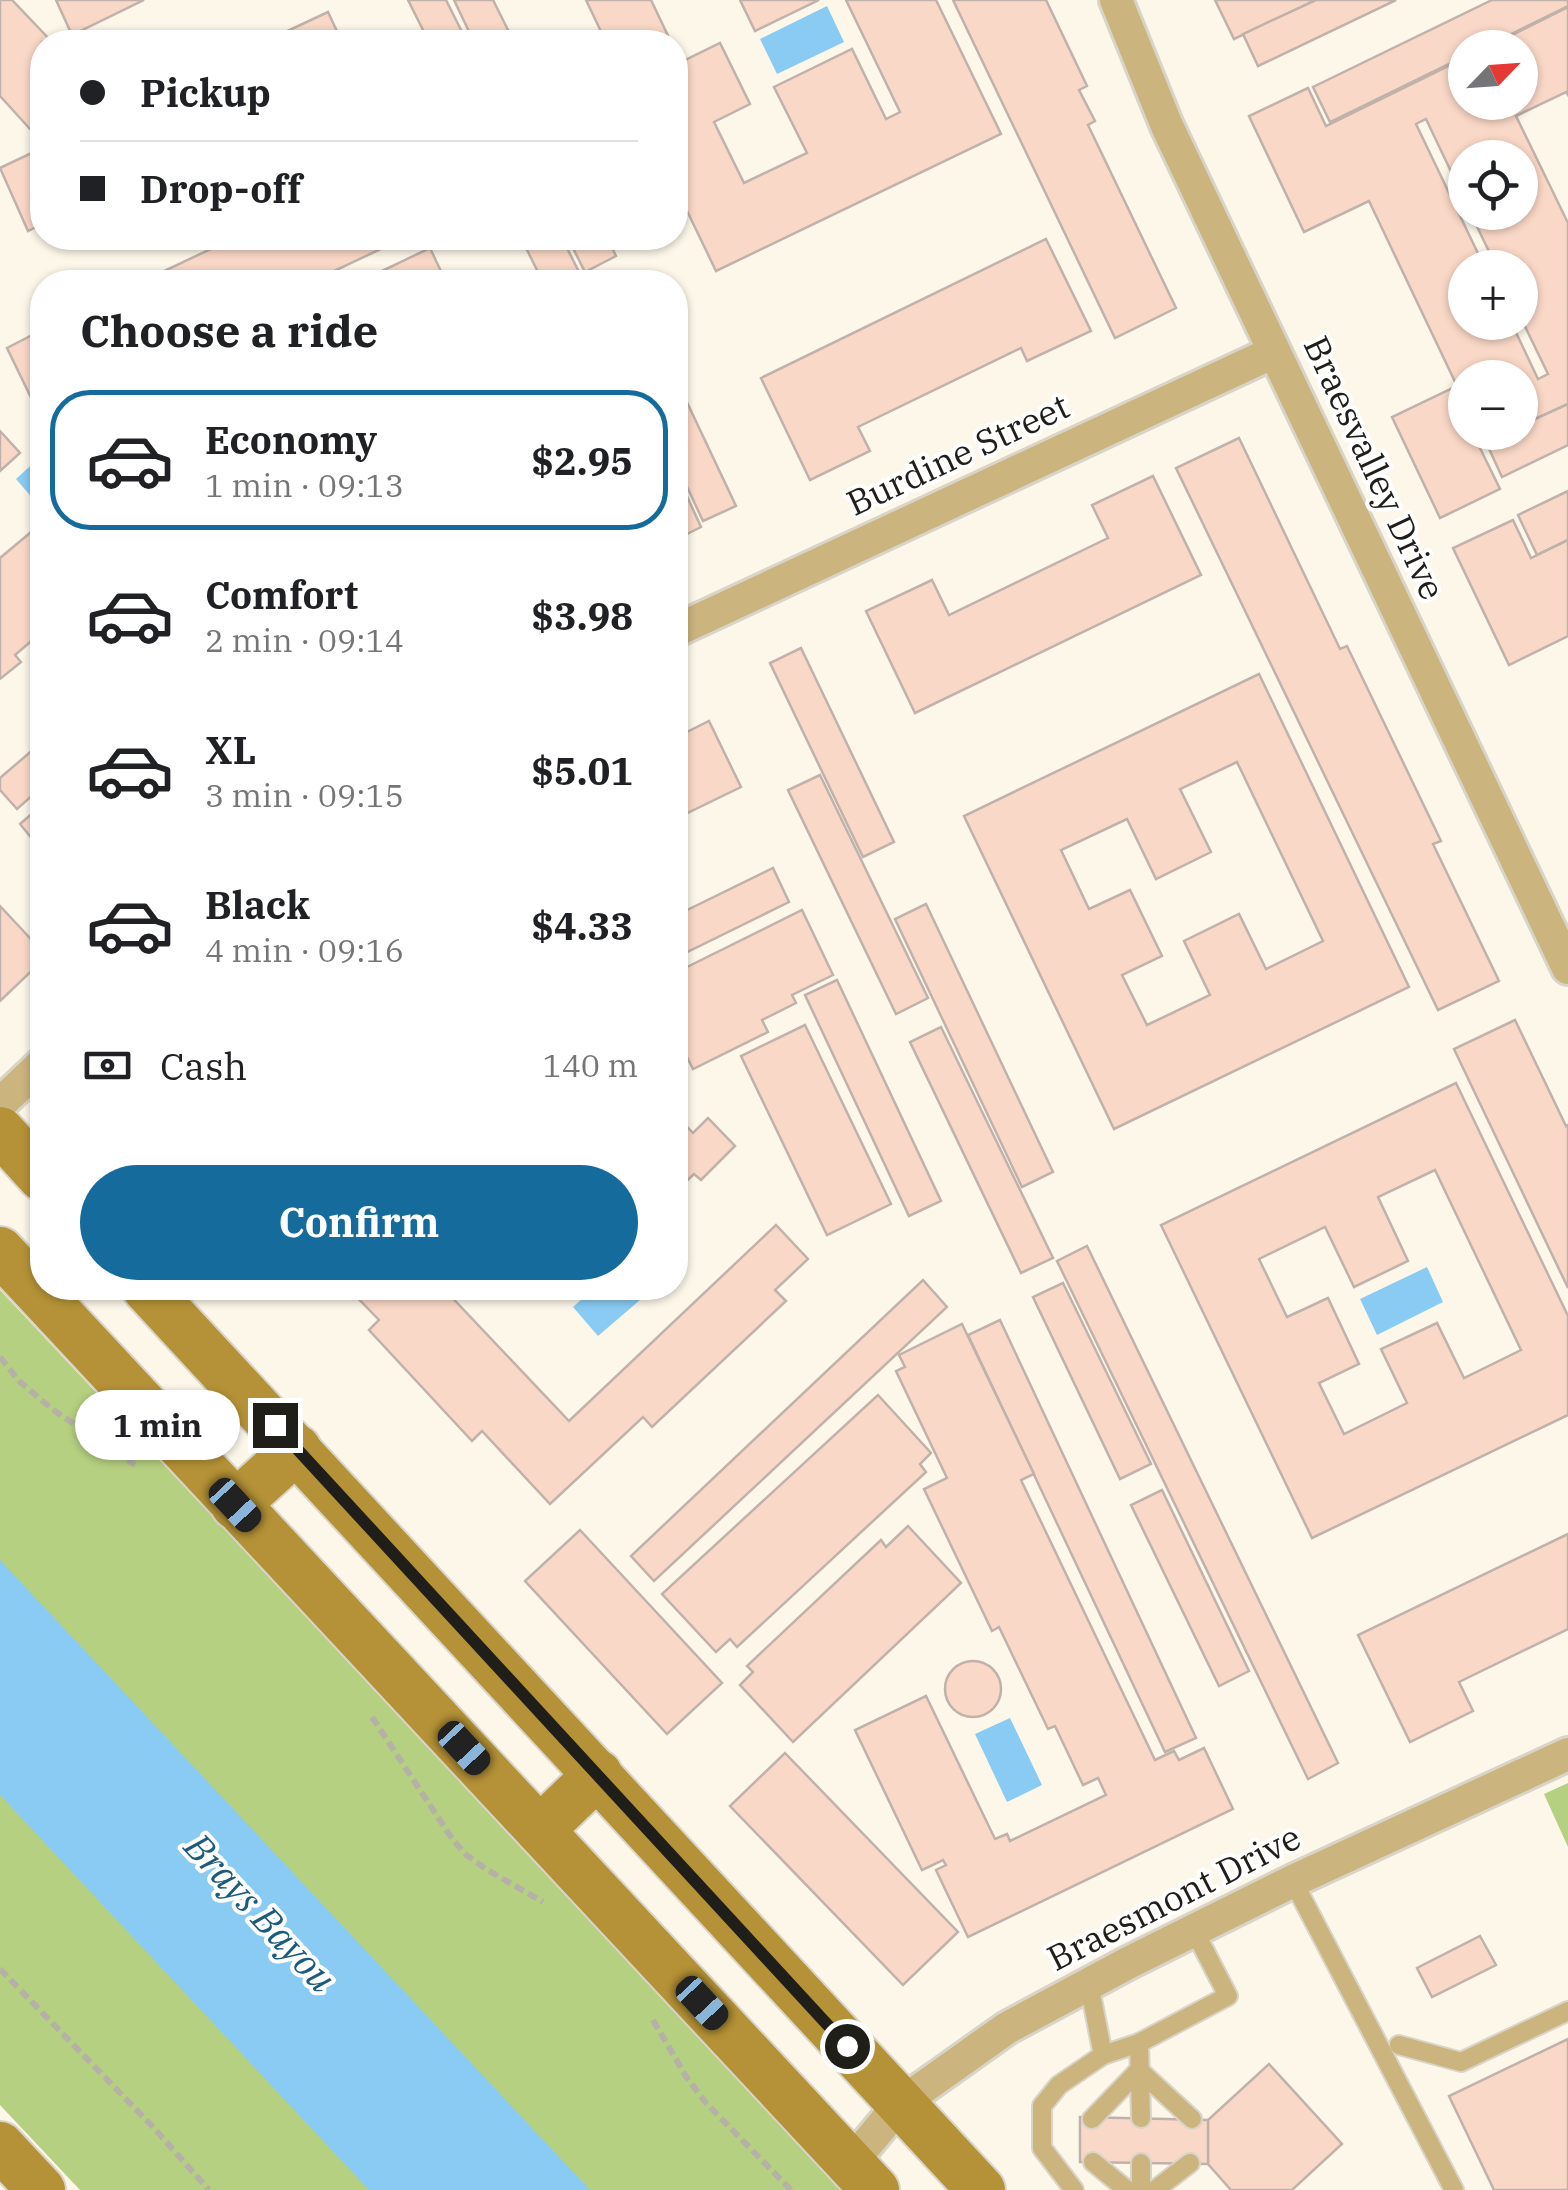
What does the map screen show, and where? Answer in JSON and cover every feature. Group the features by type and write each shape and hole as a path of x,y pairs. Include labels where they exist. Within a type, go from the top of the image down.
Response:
{"main road":[{"path":"0,1131 30,1164"},
{"path":"0,1251 30,1283"},
{"path":"45,1300 863,2177"},
{"path":"157,1300 981,2190"},
{"path":"235,1505 297,1449"},
{"path":"540,1830 598,1774"},
{"path":"0,2146 41,2190"}],"street":[{"name":"Braesvalley Drive","path":"1116,0 1167,126 1568,968"},
{"name":"Burdine Street","path":"688,625 1274,352"},
{"path":"0,1104 30,1075"},
{"name":"Braesmont Drive","path":"863,2177 900,2104 1007,2028 1293,1881 1568,1754"}],"lane":[{"path":"1293,1881 1454,2190"},
{"path":"1074,2190 1042,2148 1042,2106 1059,2085 1103,2055 1140,2042 1228,1996 1194,1930"},
{"path":"1089,1984 1103,2055"},
{"path":"1399,2045 1461,2062 1568,2011"},
{"path":"1140,2042 1140,2118"},
{"path":"1092,2118 1139,2070"},
{"path":"1139,2070 1192,2118"},
{"path":"1093,2162 1127,2190"},
{"path":"1141,2163 1141,2190"},
{"path":"1155,2190 1190,2163"}],"path":[{"path":"0,1356 20,1381 52,1409 141,1471"},
{"path":"365,1708 465,1854 558,1910"},
{"path":"0,1968 153,2126 209,2190"},
{"path":"652,2018 706,2103 790,2190"}],"green space":[{"path":"0,1290 844,2190 80,2190 0,2105"},
{"path":"1568,1783 1568,1847 1544,1794"}],"water":[{"path":"827,6 844,42 777,74 760,39"},
{"path":"30,466 30,495 16,479"},
{"path":"1427,1267 1443,1302 1377,1335 1360,1299"},
{"path":"581,1300 640,1300 598,1336 573,1307"},
{"name":"Brays Bayou","path":"0,1560 590,2190 369,2190 0,1795"},
{"path":"1010,1718 1042,1785 1007,1802 975,1734"}],"building":[{"path":"0,0 12,0 41,30 30,30 30,129 0,96"},
{"path":"56,0 144,0 82,30 70,30"},
{"path":"408,0 446,0 461,30 423,30"},
{"path":"454,0 493,0 508,30 468,30"},
{"path":"586,0 651,0 665,30 600,30"},
{"path":"740,0 819,0 755,31"},
{"path":"846,0 936,0 1001,134 716,271 688,213 688,59 720,43 750,104 714,122 744,183 807,153 774,87 852,49 886,119 900,112"},
{"path":"953,0 1046,0 1087,86 1079,90 1095,121 1088,125 1176,308 1115,338"},
{"path":"1215,0 1316,0 1234,39"},
{"path":"1316,0 1396,0 1258,66 1243,34"},
{"path":"1492,0 1568,0 1568,6 1519,30 1448,30 1448,64 1330,122 1313,87"},
{"path":"1568,7 1568,95 1566,92 1538,105 1538,30 1522,30"},
{"path":"328,12 336,30 290,30"},
{"path":"1448,66 1448,120 1518,120 1528,140 1448,140 1448,165 1426,119 1416,124 1448,191 1448,230 1467,230 1476,250 1448,250 1448,340 1520,340 1529,360 1448,360 1448,367 1369,201 1304,232 1249,116 1308,88 1326,126"},
{"path":"30,154 28,231 0,168"},
{"path":"1538,161 1568,223 1568,404 1538,418 1538,379 1548,374 1532,340 1538,340 1538,250 1488,250 1479,230 1538,230"},
{"path":"1046,239 1091,331 1027,361 1021,348 858,427 870,451 810,480 761,378"},
{"path":"209,250 379,250 336,270 166,270"},
{"path":"431,250 440,270 384,270"},
{"path":"527,250 568,250 578,270 537,270"},
{"path":"574,250 613,250 616,256 584,270"},
{"path":"30,336 30,395 7,348"},
{"path":"1448,390 1448,450 1481,450 1500,489 1440,518 1392,417"},
{"path":"688,404 736,506 703,521 688,489"},
{"path":"1568,404 1568,445 1502,477 1490,450 1538,450 1538,418"},
{"path":"0,431 20,453 0,471"},
{"path":"1239,438 1340,649 1347,646 1441,841 1433,844 1499,981 1438,1010 1176,468"},
{"path":"1153,476 1201,575 915,713 866,611 932,580 949,615 1108,538 1092,505"},
{"path":"1568,491 1568,540 1537,555 1518,515"},
{"path":"688,498 701,527 688,534"},
{"path":"1513,520 1531,558 1568,540 1568,636 1509,665 1453,548"},
{"path":"30,533 30,642 15,655 21,662 0,679 0,558"},
{"path":"801,648 894,842 863,857 770,663"},
{"path":"1259,674 1409,987 1114,1129 964,816","holes":["1237,762 1323,941 1266,969 1239,914 1184,941 1210,995 1147,1025 1122,975 1162,956 1130,890 1089,909 1061,850 1127,819 1156,879 1211,852 1180,789"]},
{"path":"709,721 741,787 688,813 688,732"},
{"path":"30,752 30,798 17,809 0,790 0,778"},
{"path":"820,775 928,998 896,1014 788,790"},
{"path":"30,815 30,836 20,824"},
{"path":"773,868 789,902 688,952 688,910"},
{"path":"926,904 1053,1172 1022,1187 895,919"},
{"path":"0,906 30,938 30,972 0,1001"},
{"path":"802,910 833,975 792,995 796,1003 762,1020 768,1032 693,1069 688,1059 688,967"},
{"path":"837,980 941,1201 909,1216 805,995"},
{"path":"1515,1020 1568,1125 1568,1288 1454,1049"},
{"path":"805,1025 891,1204 827,1235 741,1056"},
{"path":"941,1027 1053,1258 1021,1273 910,1042"},
{"path":"1456,1083 1568,1316 1568,1415 1312,1538 1161,1225","holes":["1435,1170 1521,1350 1464,1378 1437,1323 1381,1349 1407,1403 1344,1434 1319,1383 1359,1364 1328,1298 1287,1317 1259,1259 1325,1227 1354,1287 1408,1261 1378,1197"]},
{"path":"708,1118 735,1146 701,1180 694,1174 688,1180 688,1128 693,1133"},
{"path":"776,1225 808,1259 775,1290 786,1301 652,1427 643,1417 550,1504 482,1431 472,1441 369,1330 379,1320 360,1300 454,1300 569,1421"},
{"path":"1087,1246 1338,1763 1308,1779 1057,1261"},
{"path":"923,1280 947,1307 654,1581 631,1556"},
{"path":"1063,1283 1151,1464 1120,1479 1033,1297"},
{"path":"1000,1320 1196,1738 1165,1752 968,1335"},
{"path":"962,1324 1034,1474 1021,1480 1155,1760 1174,1751 1179,1760 1204,1748 1233,1809 968,1937 936,1870 946,1865 943,1860 922,1870 855,1730 926,1696 995,1839 1007,1834 1010,1841 1106,1795 1098,1778 1083,1785 1055,1726 1048,1729 999,1627 992,1631 924,1489 947,1478 896,1371 905,1367 899,1355"},
{"path":"878,1395 931,1453 920,1464 926,1472 737,1647 730,1639 716,1652 662,1594"},
{"path":"1162,1490 1249,1671 1219,1686 1131,1505"},
{"path":"908,1526 961,1583 793,1742 740,1685 753,1672 747,1666 881,1540 886,1547"},
{"path":"580,1530 722,1683 667,1734 525,1581"},
{"path":"1568,1534 1568,1629 1459,1682 1473,1711 1410,1742 1358,1635"},
{"path":"973,1661 992,1670 1001,1689 992,1708 973,1717 954,1708 945,1689 954,1670"},
{"path":"785,1753 958,1932 903,1985 730,1806"},
{"path":"1480,1936 1496,1965 1432,1997 1417,1968"},
{"path":"1568,2039 1568,2190 1494,2190 1449,2096"},
{"path":"1269,2064 1342,2144 1292,2190 1231,2190 1208,2164 1208,2120"},
{"path":"1080,2117 1208,2120 1208,2164 1080,2162"}],"route":[{"path":"275,1425 847,2046"}]}
